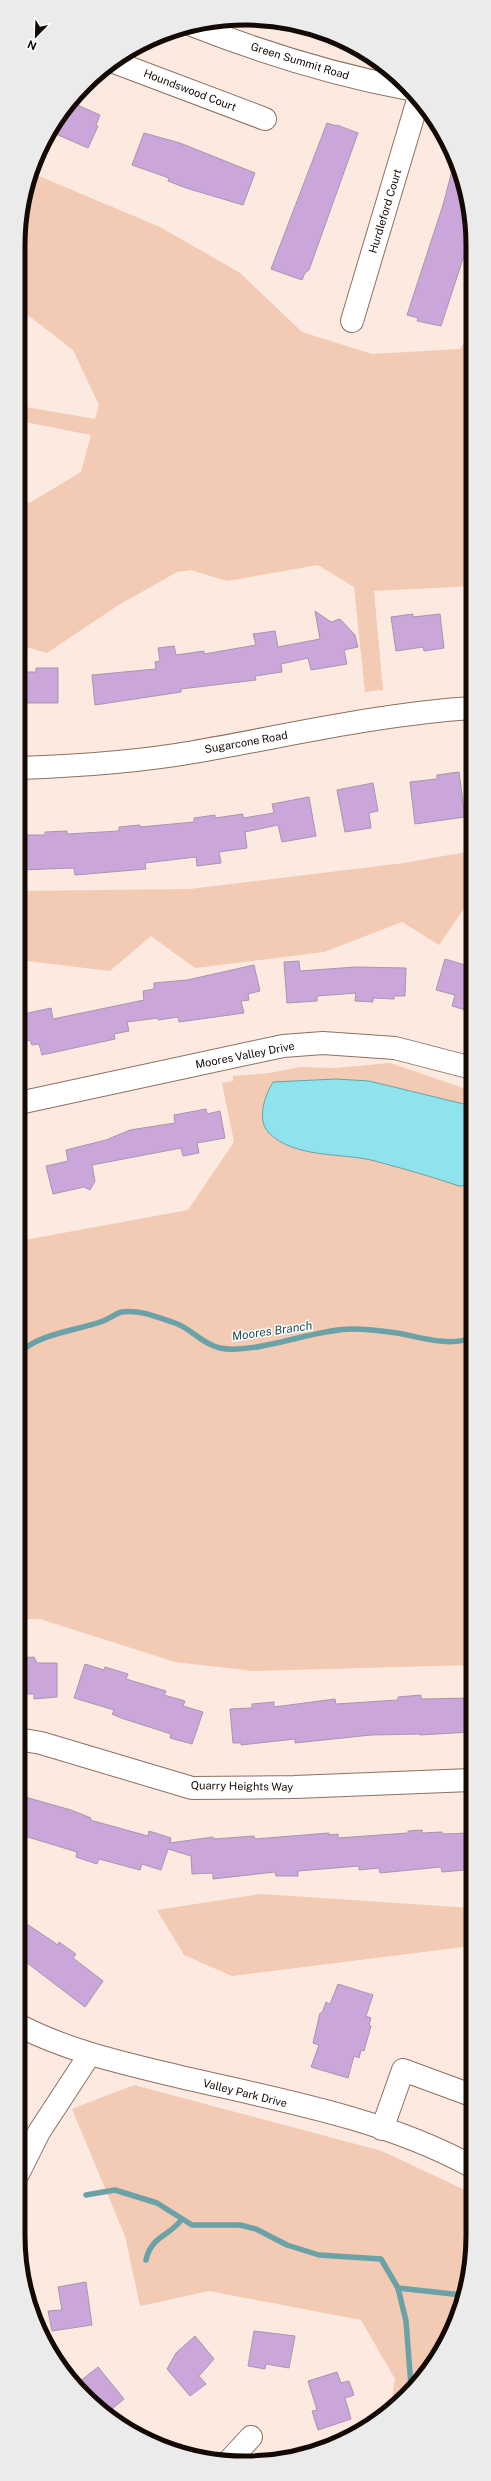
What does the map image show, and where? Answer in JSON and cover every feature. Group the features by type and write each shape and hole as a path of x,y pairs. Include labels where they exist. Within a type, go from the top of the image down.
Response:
{"street":[{"name":"Green Summit Road","path":"203,29 289,60 357,78 398,87"},
{"name":"Houndswood Court","path":"120,64 265,119"},
{"name":"Hurdleford Court","path":"352,321 416,106"},
{"name":"Sugarcone Road","path":"25,768 75,765 193,752 356,723 466,709"},
{"name":"Moores Valley Drive","path":"25,1102 283,1046 323,1043 395,1048 466,1066"},
{"name":"Quarry Heights Way","path":"25,1740 41,1743 192,1788 295,1787 466,1780"},
{"name":"Valley Park Drive","path":"25,2029 45,2039 90,2054 358,2121 454,2156 466,2163"},
{"path":"25,2160 39,2132 90,2054"},
{"path":"382,2129 403,2070 466,2093"},
{"path":"234,2456 251,2437"}],"shaded area":[{"path":"37,175 160,227 240,273 302,332 372,354 460,349 466,340 466,586 374,591 383,690 365,692 354,587 318,565 227,581 191,570 177,572 117,606 47,653 25,646 25,504 31,502 81,472 91,435 25,422 25,407 95,419 99,405 73,350 25,313 25,231 29,202"},
{"path":"466,852 466,906 439,945 402,922 324,952 195,968 151,936 110,971 25,961 25,891 190,889 404,863"},
{"path":"390,1063 466,1089 466,1665 253,1671 175,1662 40,1619 25,1619 25,1240 188,1210 234,1142 222,1083 233,1081 233,1076 270,1073 300,1067 335,1068"},
{"path":"261,1894 466,1908 466,1947 232,1976 184,1955 157,1910"},
{"path":"134,2085 382,2151 466,2191 466,2250 462,2279 449,2320 429,2358 411,2381 392,2400 395,2379 361,2320 209,2291 140,2306 125,2236 72,2109"}],"water":[{"path":"336,1079 369,1081 466,1105 466,1185 459,1186 371,1160 304,1151 279,1141 265,1128 262,1115 267,1094 273,1082"}],"building":[{"path":"76,104 100,115 96,125 98,126 88,148 56,134"},
{"path":"327,123 358,133 309,270 305,273 302,280 271,269"},
{"path":"144,133 180,143 255,173 243,205 186,188 168,181 169,178 132,165"},
{"path":"452,170 462,202 466,231 466,249 441,326 417,321 418,318 407,315 443,205"},
{"path":"315,611 331,622 340,619 355,635 358,647 344,650 347,664 311,670 308,658 281,664 282,672 255,676 256,680 181,689 181,692 95,705 92,675 156,669 155,662 160,661 158,648 174,646 176,655 204,651 204,654 256,645 253,634 275,631 278,647 320,639"},
{"path":"413,614 413,617 440,614 444,648 424,651 423,647 396,651 391,617"},
{"path":"36,668 58,668 58,703 25,703 25,672 36,672"},
{"path":"459,772 465,817 415,824 410,782 437,779 437,775"},
{"path":"373,783 378,811 369,813 371,828 345,832 337,790"},
{"path":"309,797 316,836 282,842 278,825 245,832 247,848 219,852 221,863 197,866 196,857 145,863 146,869 75,875 74,868 25,870 25,835 45,835 45,832 67,831 67,834 119,831 119,827 140,825 140,827 194,822 194,818 215,815 215,818 243,814 243,818 274,813 272,804"},
{"path":"445,959 466,965 466,1010 452,1006 455,995 436,990"},
{"path":"299,961 300,971 355,967 406,968 405,996 394,996 394,999 373,998 373,1002 355,1001 356,993 317,996 317,1001 287,1003 284,962"},
{"path":"254,965 260,991 248,994 249,1000 241,1001 244,1013 179,1022 178,1017 127,1022 129,1031 114,1034 115,1039 42,1055 39,1044 32,1045 30,1040 25,1041 25,1014 51,1008 53,1019 144,1000 143,991 154,989 154,983 187,980"},
{"path":"206,1109 207,1114 220,1111 225,1138 197,1143 199,1153 183,1156 181,1148 92,1165 95,1181 90,1190 84,1187 53,1194 46,1166 68,1161 66,1150 106,1140 130,1130 175,1123 174,1115"},
{"path":"34,1657 37,1663 57,1663 57,1697 34,1699 34,1694 25,1694 25,1658"},
{"path":"85,1664 104,1670 105,1667 128,1674 126,1679 166,1691 164,1695 185,1701 183,1706 203,1712 192,1744 170,1738 171,1734 121,1718 112,1714 114,1710 74,1698"},
{"path":"421,1695 421,1699 466,1698 466,1732 420,1735 371,1735 295,1743 295,1739 241,1745 241,1743 233,1743 230,1709 252,1708 252,1704 274,1702 274,1707 335,1699 336,1704 398,1700 398,1697"},
{"path":"25,1797 71,1810 91,1818 90,1820 148,1836 149,1831 171,1838 170,1843 213,1837 214,1839 254,1836 255,1839 329,1833 329,1835 338,1834 338,1838 408,1833 408,1831 422,1830 422,1833 466,1833 465,1870 442,1872 441,1867 380,1873 379,1868 359,1870 359,1866 298,1871 298,1876 276,1876 275,1872 213,1879 213,1873 192,1874 191,1856 168,1849 161,1870 142,1864 140,1870 99,1859 97,1864 76,1857 77,1852 25,1836"},
{"path":"25,1923 58,1945 59,1942 76,1954 73,1958 103,1981 85,2007 25,1961"},
{"path":"338,1984 373,1995 366,2016 371,2018 369,2025 371,2026 364,2051 361,2050 359,2058 354,2056 348,2078 311,2067 319,2045 313,2043 320,2013 322,2013 326,2002 330,2004"},
{"path":"86,2282 92,2325 52,2331 48,2311 62,2310 58,2287"},
{"path":"254,2331 295,2336 289,2368 266,2364 265,2369 248,2366"},
{"path":"195,2336 214,2359 199,2376 206,2384 190,2396 167,2369 176,2353"},
{"path":"98,2367 124,2399 111,2410 80,2381"},
{"path":"337,2372 341,2383 349,2381 354,2395 345,2398 351,2419 318,2430 312,2411 317,2410 308,2381"}],"waterway":[{"name":"Moores Branch","path":"25,1348 37,1341 59,1333 105,1320 120,1313 129,1311 149,1314 175,1323 187,1329 202,1340 220,1348 250,1348 320,1333 352,1329 392,1332 425,1339 454,1342 466,1340"},
{"path":"86,2195 115,2190 157,2203 192,2225 240,2225 256,2229 287,2245 319,2255 381,2259 398,2288 458,2295"},
{"path":"146,2260 148,2252 156,2241 172,2230 181,2220"},
{"path":"398,2288 406,2321 411,2381"}]}
